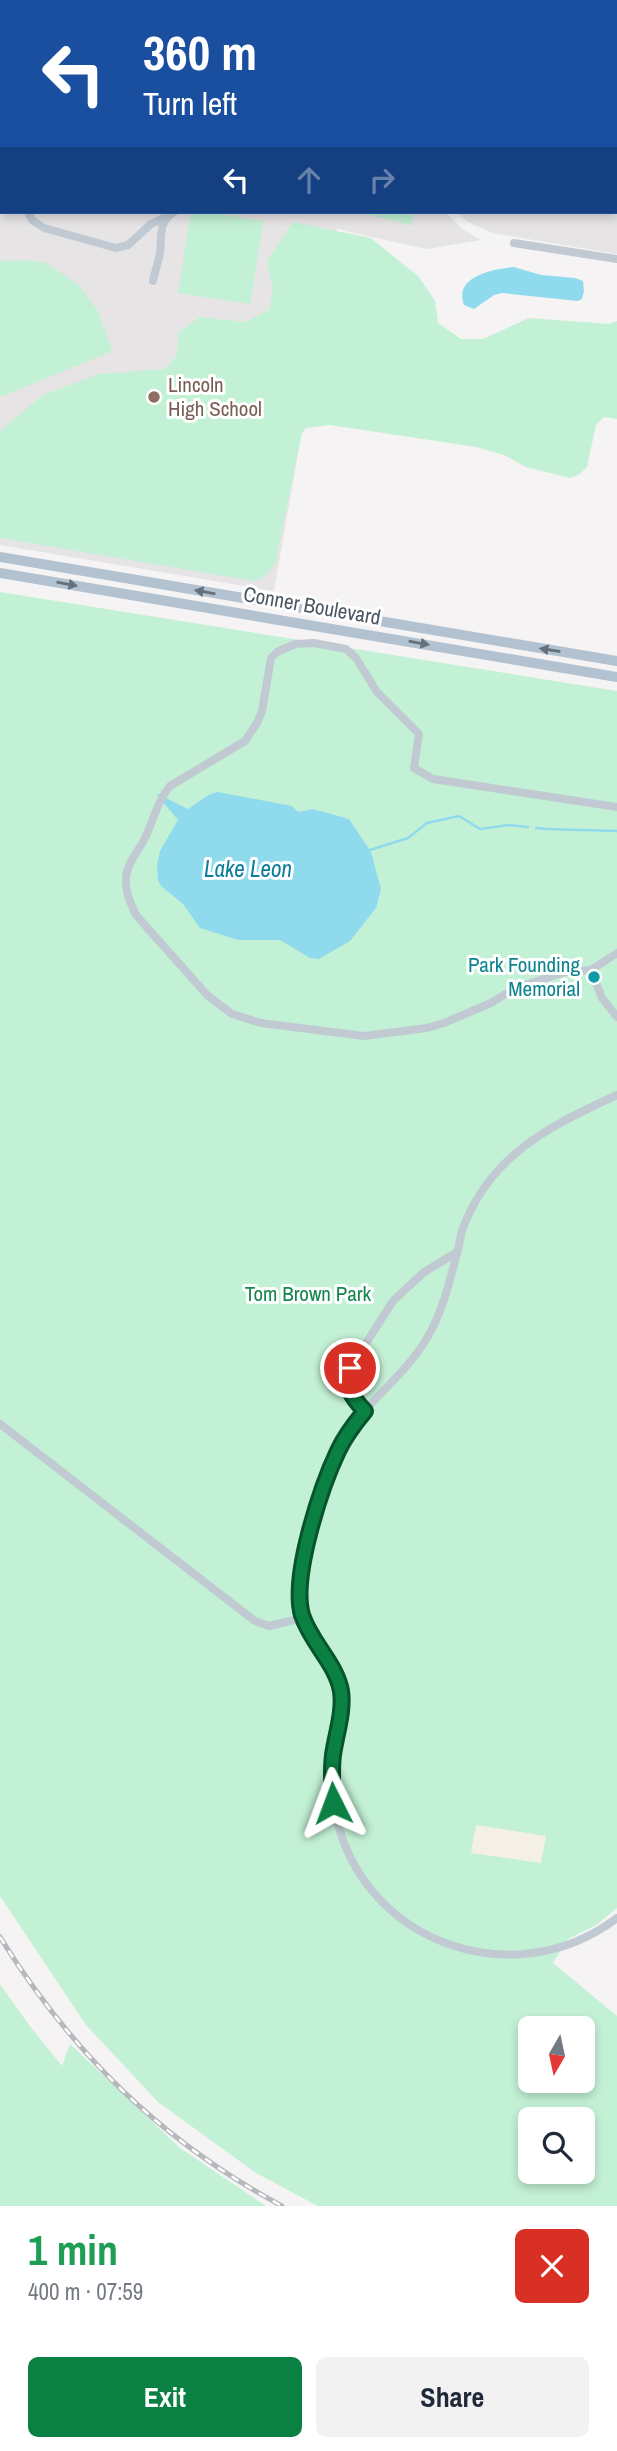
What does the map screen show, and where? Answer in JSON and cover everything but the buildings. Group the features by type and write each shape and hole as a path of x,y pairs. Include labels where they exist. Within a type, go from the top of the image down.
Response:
{"main road":[{"name":"Conner Boulevard","path":"0,557 617,661"},
{"name":"Conner Boulevard","path":"0,573 617,677"},
{"path":"461,650 464,635"}],"street":[{"path":"28,214 44,228 116,248 128,245 151,224 170,214"},
{"path":"153,281 165,217"},
{"path":"514,243 617,258"},
{"path":"617,807 433,779 414,768 419,734 377,692 356,658 346,649 304,643 287,647 271,658 261,711 257,723 245,741 170,786 163,794 156,805 144,841 125,877 130,903 136,915 207,995 232,1014 261,1023 375,1037 444,1023 491,1003 515,988 565,972 591,970 617,953"},
{"path":"591,970 602,998 617,1017"},
{"path":"617,1095 536,1136 495,1174 471,1210 461,1233 440,1311 421,1348 365,1411 339,1448 316,1514 300,1582 303,1618 336,1675 341,1695 341,1716 331,1768 337,1821 347,1850 358,1869 392,1911 437,1941 470,1951 503,1955 525,1955 559,1949 588,1937 617,1918"},
{"path":"365,1411 349,1392 346,1381 350,1368 393,1301 423,1273 458,1251"},
{"path":"0,1424 255,1622 270,1626 303,1618"}],"shaded area":[{"name":"Lincoln High School","path":"0,214 448,214 461,228 481,240 426,249 337,229 274,591 0,545"},
{"path":"458,214 617,214 617,254 492,233 468,222"}],"green space":[{"path":"191,214 219,214 263,221 250,304 178,293"},
{"path":"366,214 414,214 411,225"},
{"path":"293,222 371,238 419,277 435,301 438,323 461,339 483,339 529,318 609,324 617,321 617,419 604,417 596,425 587,467 570,478 526,467 504,455 476,447 330,425 306,428 302,433 275,565 262,578 254,581 0,538 0,431 43,395 99,374 166,369 177,355 179,332 200,317 245,322 269,310 273,291 267,261"},
{"path":"0,261 46,263 79,285 98,311 112,349 3,396 0,395"},
{"name":"Tom Brown Park","path":"0,592 617,691 617,1908 596,1925 568,1939 553,1963 617,2016 617,2206 318,2206 256,2173 158,2102 86,2025 0,1896"},
{"path":"0,1984 62,2066 70,2044 180,2148 266,2206 0,2206"}],"sand":[{"path":"476,1825 546,1836 541,1863 471,1853"}],"water":[{"path":"514,267 541,275 583,281 582,299 578,301 502,293 494,295 474,309 464,305 464,287 470,281 486,272"},
{"name":"Lake Leon","path":"218,792 292,806 298,812 313,809 349,819 371,852 381,889 376,908 350,941 319,959 310,958 280,940 238,940 200,928 183,904 161,886 157,865 160,851 178,820 157,795 188,809 210,794"}],"waterway":[{"path":"370,850 408,838 427,823 459,816 480,829 509,825 528,827"},
{"path":"536,828 617,831"}],"railway":[{"path":"0,1937 57,2019 123,2091 197,2153 282,2206"}],"place":[{"name":"Lincoln High School","path":"154,397"},
{"name":"Park Founding Memorial","path":"594,977"}],"route":[{"path":"333,1803 331,1768 341,1716 341,1695 336,1675 303,1618 299,1593 303,1565 328,1474 339,1448 365,1411 349,1392 346,1381 350,1368"}]}
